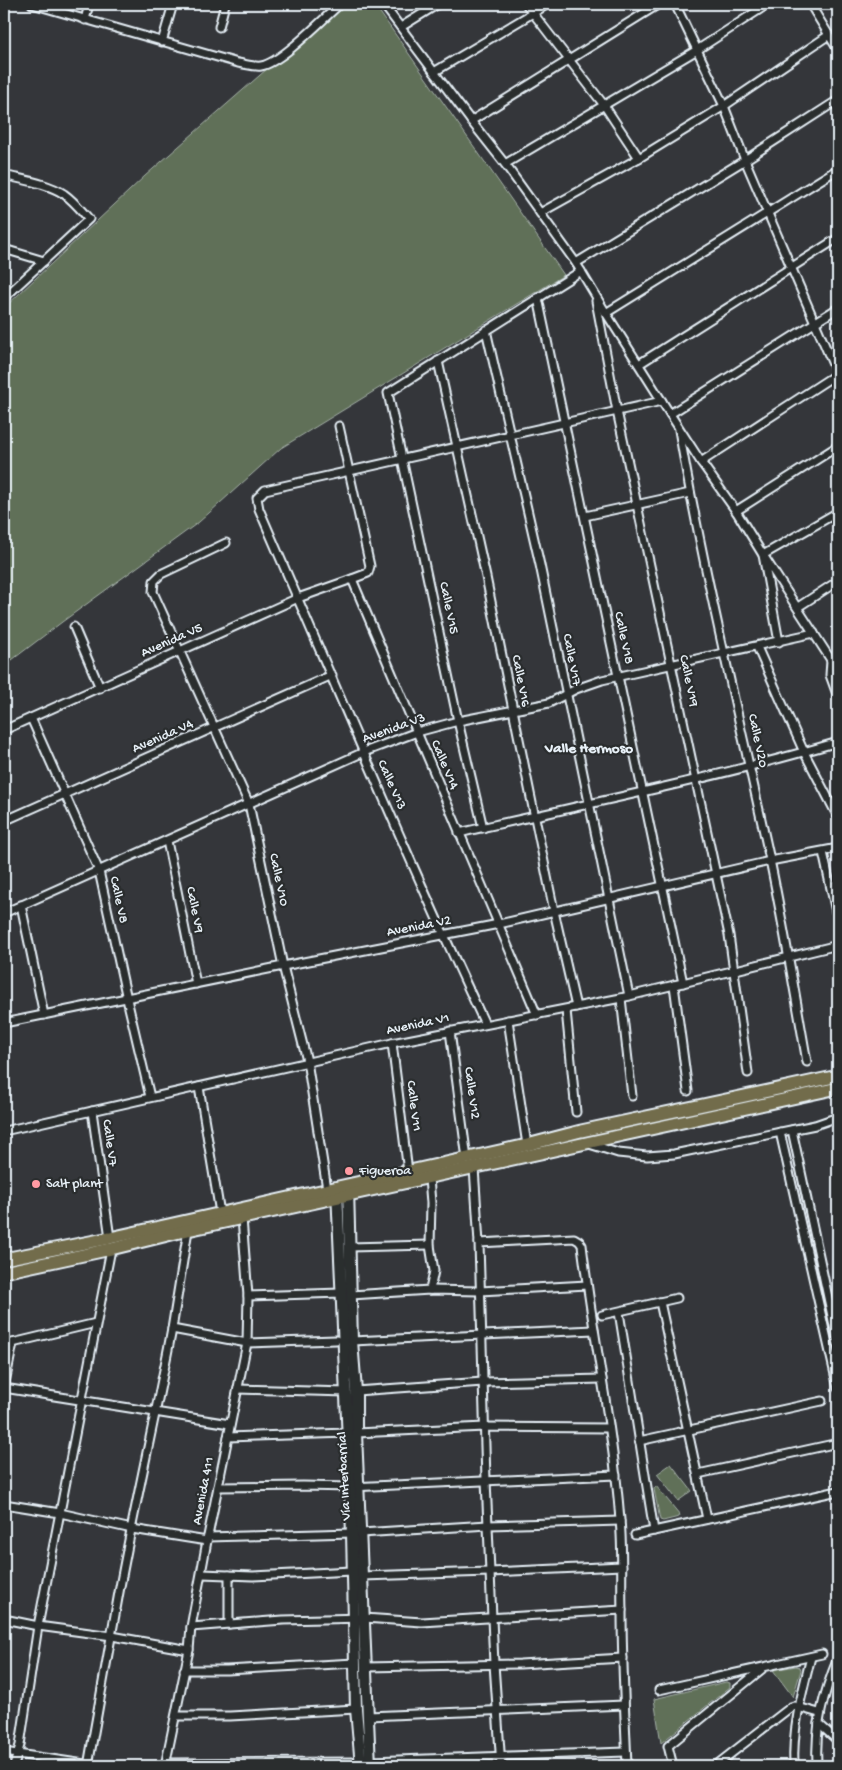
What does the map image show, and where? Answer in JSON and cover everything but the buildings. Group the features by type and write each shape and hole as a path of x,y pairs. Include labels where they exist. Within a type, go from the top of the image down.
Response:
{"main road":[{"path":"4,1272 220,1213 340,1191 429,1178 527,1145 590,1129 838,1076"},
{"path":"4,1259 110,1244 188,1230 242,1218 408,1172 587,1143 838,1088"},
{"name":"Vía Interbarrial","path":"340,1191 349,1247 346,1294 352,1340 351,1392"},
{"name":"Vía Interbarrial","path":"340,1191 351,1392 356,1533 362,1576 364,1618 368,1716 365,1764"},
{"name":"Vía Interbarrial","path":"356,1533 352,1571 356,1709 365,1764"}],"street":[{"path":"32,4 238,63 260,66 271,63 286,52 340,4"},
{"path":"84,20 89,4"},
{"path":"162,42 172,4"},
{"path":"219,27 225,4"},
{"path":"383,4 471,122 506,164 581,271 701,462 736,511 831,660 838,668"},
{"path":"401,27 438,4"},
{"path":"526,4 604,105 638,158"},
{"path":"434,72 548,4"},
{"path":"471,122 658,4"},
{"path":"675,4 724,106 745,160 838,374 701,462"},
{"path":"506,164 696,50 768,4"},
{"path":"810,4 838,50"},
{"path":"540,214 724,106 829,35"},
{"path":"576,264 745,160 838,100"},
{"path":"606,313 838,169"},
{"path":"4,174 62,192 89,219 4,298"},
{"path":"639,364 838,238"},
{"path":"4,249 44,261"},
{"path":"438,361 581,271"},
{"name":"Calle V19","path":"596,296 637,505 729,935 748,1073"},
{"name":"Calle V18","path":"538,298 683,983"},
{"path":"670,414 838,308"},
{"name":"Calle V17","path":"486,330 540,565 565,695 629,996"},
{"name":"Calle V15","path":"438,361 388,393 458,721 483,828"},
{"name":"Calle V16","path":"438,361 486,577 554,911 576,1007"},
{"path":"348,472 662,401"},
{"path":"339,426 370,566 368,572 352,579"},
{"name":"Calle V20","path":"678,426 690,492 770,861 807,1062"},
{"path":"736,511 838,446"},
{"name":"Calle V13","path":"348,472 265,490 257,498 259,510 443,935 485,1024"},
{"path":"585,516 690,492"},
{"path":"763,555 838,512"},
{"name":"Calle V10","path":"226,544 161,574 154,581 153,592 249,804 284,966 340,1191"},
{"path":"763,555 779,642"},
{"name":"Avenida V5","path":"4,730 298,598 352,579"},
{"name":"Calle V14","path":"352,579 537,1015"},
{"path":"798,607 838,581"},
{"path":"74,627 100,688"},
{"name":"Avenida V3","path":"4,913 364,752 417,732 458,721 549,703 588,684 618,676 814,633"},
{"path":"757,647 804,752 838,817"},
{"path":"831,660 830,675 838,697"},
{"name":"Avenida V4","path":"4,821 332,675"},
{"name":"Calle V8","path":"31,718 99,871 126,999 150,1097"},
{"path":"460,833 750,768 838,742"},
{"name":"Calle V9","path":"168,841 196,984"},
{"name":"Avenida V2","path":"4,1023 499,924 770,861 838,848"},
{"path":"823,852 838,921"},
{"path":"21,906 44,1015"},
{"name":"Avenida V1","path":"4,1131 392,1042 621,998 838,945"},
{"path":"674,986 688,1091"},
{"path":"621,998 632,1096"},
{"path":"566,1010 576,1112"},
{"path":"508,1020 527,1145"},
{"name":"Calle V12","path":"450,1031 471,1163 479,1243 486,1480 496,1711 501,1766"},
{"name":"Calle V11","path":"392,1042 408,1172"},
{"path":"199,1087 220,1213"},
{"name":"Calle V7","path":"14,1766 18,1755 38,1626 110,1244 92,1111"},
{"path":"587,1143 618,1154 647,1156 674,1154 792,1130 838,1117"},
{"path":"792,1130 838,1344"},
{"path":"780,1132 838,1388"},
{"path":"429,1178 431,1203 430,1244 434,1271 430,1290"},
{"name":"Avenida 411","path":"165,1765 189,1650 191,1626 247,1343 248,1296 242,1218"},
{"path":"88,1765 106,1660 172,1329 188,1230"},
{"path":"479,1243 574,1238 579,1240 582,1245 616,1475 620,1521 622,1658 627,1766"},
{"path":"349,1247 430,1244"},
{"path":"248,1296 430,1290 480,1291 587,1284"},
{"path":"602,1315 678,1298"},
{"path":"660,1302 707,1519"},
{"path":"620,1312 654,1531"},
{"path":"4,1345 96,1323"},
{"path":"172,1329 247,1343 336,1340"},
{"path":"352,1340 594,1330"},
{"path":"13,1343 4,1388 230,1424"},
{"path":"238,1389 351,1392 483,1382 602,1379"},
{"path":"640,1441 822,1401"},
{"path":"228,1438 485,1428 609,1428"},
{"path":"698,1474 838,1443"},
{"path":"218,1487 354,1487 616,1475"},
{"path":"635,1535 838,1491"},
{"path":"4,1504 60,1513 132,1530 208,1539 488,1525 620,1521"},
{"path":"362,1576 622,1566"},
{"path":"202,1574 252,1576 352,1571"},
{"path":"229,1575 229,1624"},
{"path":"191,1626 353,1618 422,1622 622,1610"},
{"path":"4,1619 189,1650"},
{"path":"659,1690 822,1654"},
{"path":"792,1765 798,1706 811,1657"},
{"path":"366,1668 622,1658"},
{"path":"817,1766 819,1713 827,1684 838,1658"},
{"path":"184,1670 227,1670 355,1663"},
{"path":"673,1766 668,1746 764,1667"},
{"path":"368,1716 624,1705"},
{"path":"715,1766 791,1707 798,1706 819,1713"},
{"path":"176,1716 230,1716 356,1709"},
{"path":"818,1724 838,1741"},
{"path":"4,1752 98,1766"},
{"path":"165,1765 365,1764 501,1756 626,1752"}],"green space":[{"path":"341,4 374,4 564,275 281,448 199,522 4,666 4,308 145,176"},
{"path":"671,1464 692,1491 678,1501 657,1474"},
{"path":"656,1486 680,1515 679,1517 660,1520 654,1489"},
{"path":"800,1667 801,1670 793,1697 773,1670"},
{"path":"726,1682 730,1683 730,1687 661,1743 654,1699"}],"place":[{"name":"Figueroa","path":"349,1171"},
{"name":"Salt plant","path":"36,1184"}],"district":[{"name":"Valle Hermoso","path":"589,749"}]}
